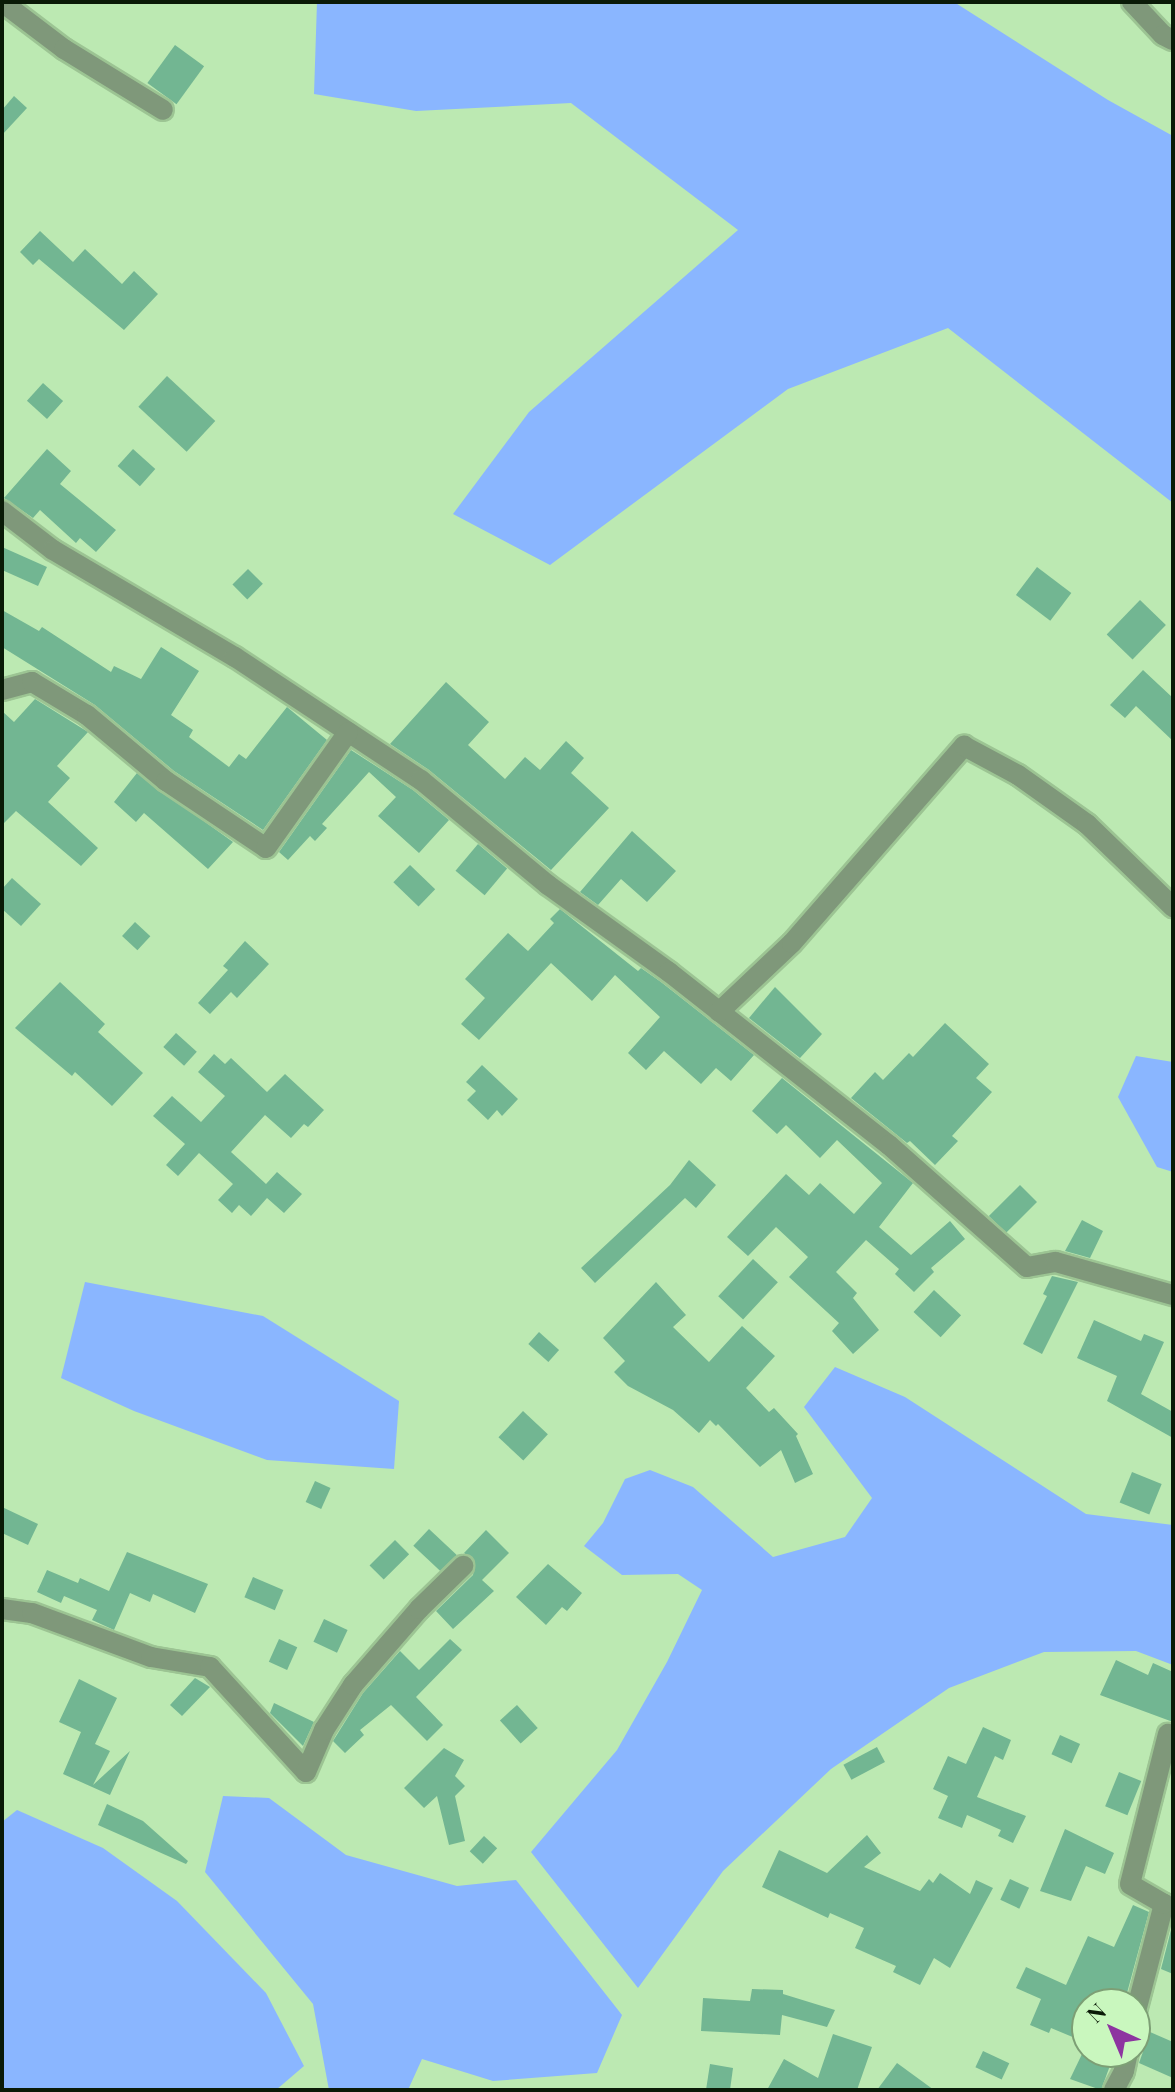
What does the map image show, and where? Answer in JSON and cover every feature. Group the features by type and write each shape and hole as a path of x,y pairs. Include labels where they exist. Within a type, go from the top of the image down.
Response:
{"street":[{"path":"2,2 64,49 163,110"},
{"path":"1132,2 1163,35 1173,40"},
{"path":"2,511 53,550 235,657 421,780 548,885 719,1012 889,1145 1027,1267 1056,1262 1173,1295"},
{"path":"2,690 32,682 87,715 166,781 266,848 348,732"},
{"path":"719,1012 792,943 964,746 1018,775 1087,824 1173,907"},
{"path":"2,1609 32,1613 151,1657 210,1667 306,1772 324,1730 353,1685 419,1609 463,1566"},
{"path":"1144,1988 1169,1908 1130,1884 1168,1734"},
{"path":"1114,2090 1125,2068"}],"water":[{"path":"317,2 954,2 1108,100 1173,136 1173,503 948,328 788,389 550,565 453,514 529,412 738,230 571,103 416,111 314,94"},
{"path":"1136,1056 1173,1062 1173,1172 1157,1167 1118,1097"},
{"path":"85,1282 263,1316 399,1401 394,1469 267,1460 134,1411 61,1378"},
{"path":"835,1367 905,1397 1086,1514 1173,1525 1173,1665 1136,1651 1044,1652 949,1688 831,1769 723,1871 638,1988 531,1852 617,1750 667,1662 702,1590 678,1574 622,1575 584,1546 603,1523 625,1479 650,1470 693,1487 773,1557 845,1537 872,1498 804,1407"},
{"path":"223,1796 269,1798 346,1855 457,1886 516,1880 622,2015 597,2073 493,2081 422,2059 408,2090 329,2090 313,2004 205,1872"},
{"path":"17,1810 103,1848 177,1901 266,1993 304,2066 276,2090 2,2090 2,1822"}],"building":[{"path":"175,45 204,66 176,104 147,83"},
{"path":"14,96 27,108 2,135 2,110"},
{"path":"40,231 73,262 85,249 122,284 134,271 158,294 124,330 39,259 33,265 20,252"},
{"path":"167,376 215,421 187,452 138,407"},
{"path":"43,383 63,401 47,419 27,401"},
{"path":"47,449 71,471 60,484 116,530 96,552 80,538 76,543 40,510 33,518 4,498"},
{"path":"133,449 155,469 140,486 118,466"},
{"path":"2,547 47,567 38,586 2,570"},
{"path":"1037,567 1071,593 1050,621 1016,595"},
{"path":"248,569 263,584 247,599 232,585"},
{"path":"1140,600 1166,625 1133,660 1107,635"},
{"path":"2,610 39,631 42,627 111,672 114,666 141,679 161,647 199,671 171,715 193,730 189,737 229,767 239,754 246,759 287,707 327,740 263,830 174,771 95,705 2,647"},
{"path":"1143,670 1173,698 1173,741 1136,706 1125,718 1110,705"},
{"path":"446,682 489,722 468,745 505,779 525,757 540,770 566,741 584,758 571,773 609,808 551,870 429,770 390,744"},
{"path":"35,699 88,732 57,766 70,778 48,802 98,848 81,866 16,811 2,825 2,711 14,722"},
{"path":"351,750 413,790 449,820 419,853 378,816 396,797 369,772 322,824 327,828 315,841 310,836 288,860 279,852"},
{"path":"137,773 233,842 208,869 144,813 136,822 114,802"},
{"path":"632,831 676,871 647,902 621,879 598,905 580,892"},
{"path":"478,844 507,868 485,895 456,871"},
{"path":"410,865 435,889 419,907 393,882"},
{"path":"12,878 41,904 21,926 2,909 2,889"},
{"path":"560,909 638,971 641,968 661,982 754,1055 731,1081 716,1068 701,1084 664,1051 646,1070 628,1053 660,1017 615,975 592,1001 551,963 479,1040 461,1024 485,998 465,979 508,933 528,951 554,923 550,919"},
{"path":"135,922 150,936 137,950 122,936"},
{"path":"245,941 269,964 237,998 231,992 210,1014 198,1003 228,970 223,966"},
{"path":"60,982 105,1024 98,1032 143,1073 112,1106 75,1072 72,1076 15,1028"},
{"path":"775,987 822,1034 800,1058 749,1018"},
{"path":"945,1023 989,1064 976,1078 992,1092 952,1136 958,1141 935,1165 910,1141 907,1143 851,1098 875,1072 883,1080 909,1053 913,1057"},
{"path":"176,1033 197,1052 184,1066 163,1047"},
{"path":"214,1054 225,1064 231,1058 267,1092 285,1074 324,1110 308,1127 304,1124 291,1138 265,1115 231,1152 266,1184 277,1172 302,1194 284,1213 267,1198 251,1216 239,1205 232,1213 218,1200 233,1184 199,1153 178,1176 166,1165 185,1144 153,1116 172,1096 201,1122 225,1096 198,1072"},
{"path":"482,1065 518,1099 502,1116 497,1110 488,1120 467,1100 476,1091 466,1082"},
{"path":"782,1078 913,1183 879,1227 911,1255 950,1221 965,1239 931,1268 934,1272 914,1292 895,1274 899,1269 866,1240 836,1272 857,1293 853,1298 879,1330 853,1354 832,1331 839,1323 789,1277 808,1257 776,1227 748,1256 727,1237 786,1174 809,1195 820,1183 854,1214 882,1183 837,1140 820,1158 786,1125 777,1134 752,1111"},
{"path":"689,1160 716,1185 696,1208 685,1198 595,1283 581,1268 670,1185"},
{"path":"1020,1185 1037,1202 1006,1233 989,1216"},
{"path":"1082,1220 1103,1231 1090,1258 1065,1251"},
{"path":"753,1259 778,1282 743,1319 718,1296"},
{"path":"1052,1276 1078,1282 1042,1354 1023,1344 1047,1296 1043,1294"},
{"path":"656,1282 686,1315 673,1327 709,1362 742,1326 775,1356 746,1388 769,1412 774,1408 798,1434 796,1436 813,1474 795,1483 781,1450 760,1467 718,1424 716,1426 710,1420 699,1433 673,1410 628,1386 614,1372 625,1361 603,1338"},
{"path":"934,1290 961,1315 941,1337 914,1312"},
{"path":"1094,1320 1141,1341 1144,1334 1164,1342 1141,1394 1173,1412 1173,1438 1107,1401 1117,1376 1077,1358"},
{"path":"539,1332 559,1350 548,1362 528,1344"},
{"path":"523,1411 548,1434 523,1461 498,1437"},
{"path":"1132,1472 1162,1484 1149,1515 1120,1503"},
{"path":"315,1481 331,1488 321,1509 306,1502"},
{"path":"2,1507 38,1524 28,1545 2,1533"},
{"path":"429,1529 457,1555 441,1572 413,1546"},
{"path":"486,1530 509,1553 482,1580 494,1591 453,1629 436,1611 473,1575 475,1562 464,1553"},
{"path":"395,1540 409,1554 384,1580 370,1565"},
{"path":"127,1552 208,1584 195,1613 153,1594 150,1602 130,1593 114,1630 92,1620 97,1610 64,1596 61,1603 37,1592 47,1570 78,1583 80,1578 109,1591"},
{"path":"548,1564 582,1593 567,1611 562,1607 546,1625 516,1597"},
{"path":"253,1577 283,1590 275,1610 244,1597"},
{"path":"324,1619 348,1630 337,1653 313,1642"},
{"path":"279,1639 297,1647 287,1670 269,1662"},
{"path":"450,1639 462,1650 416,1697 443,1725 427,1741 391,1705 360,1730 364,1735 345,1753 333,1741 363,1693 400,1651 419,1670"},
{"path":"1116,1660 1148,1675 1153,1663 1173,1672 1173,1722 1100,1695"},
{"path":"195,1678 210,1687 182,1716 170,1705"},
{"path":"79,1679 117,1698 95,1744 110,1751 93,1785 130,1751 110,1795 63,1774 81,1732 59,1722"},
{"path":"274,1703 314,1722 303,1746 270,1713"},
{"path":"517,1705 538,1728 521,1743 500,1720"},
{"path":"983,1727 1011,1740 1003,1760 995,1756 977,1797 1026,1816 1013,1843 998,1836 1001,1830 967,1815 962,1828 938,1818 948,1796 933,1789 948,1756 966,1764"},
{"path":"1060,1735 1080,1744 1072,1763 1051,1754"},
{"path":"877,1747 885,1762 851,1780 843,1765"},
{"path":"444,1748 464,1760 455,1776 465,1786 455,1796 465,1841 449,1845 437,1796 424,1808 404,1788"},
{"path":"1119,1772 1141,1781 1127,1815 1105,1806"},
{"path":"107,1804 143,1821 188,1861 186,1864 98,1825"},
{"path":"1065,1829 1114,1853 1105,1874 1086,1866 1071,1901 1040,1891"},
{"path":"867,1835 881,1853 864,1867 920,1891 929,1879 933,1883 940,1873 970,1894 976,1880 993,1888 950,1968 934,1958 920,1985 893,1972 896,1966 855,1948 864,1928 830,1913 828,1918 762,1887 779,1850 827,1873"},
{"path":"484,1836 497,1848 483,1864 470,1851"},
{"path":"1010,1879 1029,1888 1019,1909 1000,1900"},
{"path":"1133,1905 1149,1912 1128,1988 1071,1988 1071,2036 1051,2028 1049,2033 1030,2025 1041,1999 1016,1988 1026,1967 1066,1985 1088,1936 1114,1947"},
{"path":"1173,1926 1173,1974 1161,1969"},
{"path":"752,1989 783,1990 783,1994 835,2010 827,2027 782,2015 780,2035 701,2031 703,1998 750,2001"},
{"path":"1151,2032 1173,2042 1173,2078 1150,2068"},
{"path":"833,2034 872,2047 857,2090 767,2090 784,2059 818,2078"},
{"path":"983,2051 1009,2063 1002,2080 975,2067"},
{"path":"897,2063 934,2090 877,2090"},
{"path":"710,2064 733,2068 730,2090 706,2090"},
{"path":"1075,2068 1109,2068 1101,2090 1070,2079"}]}
